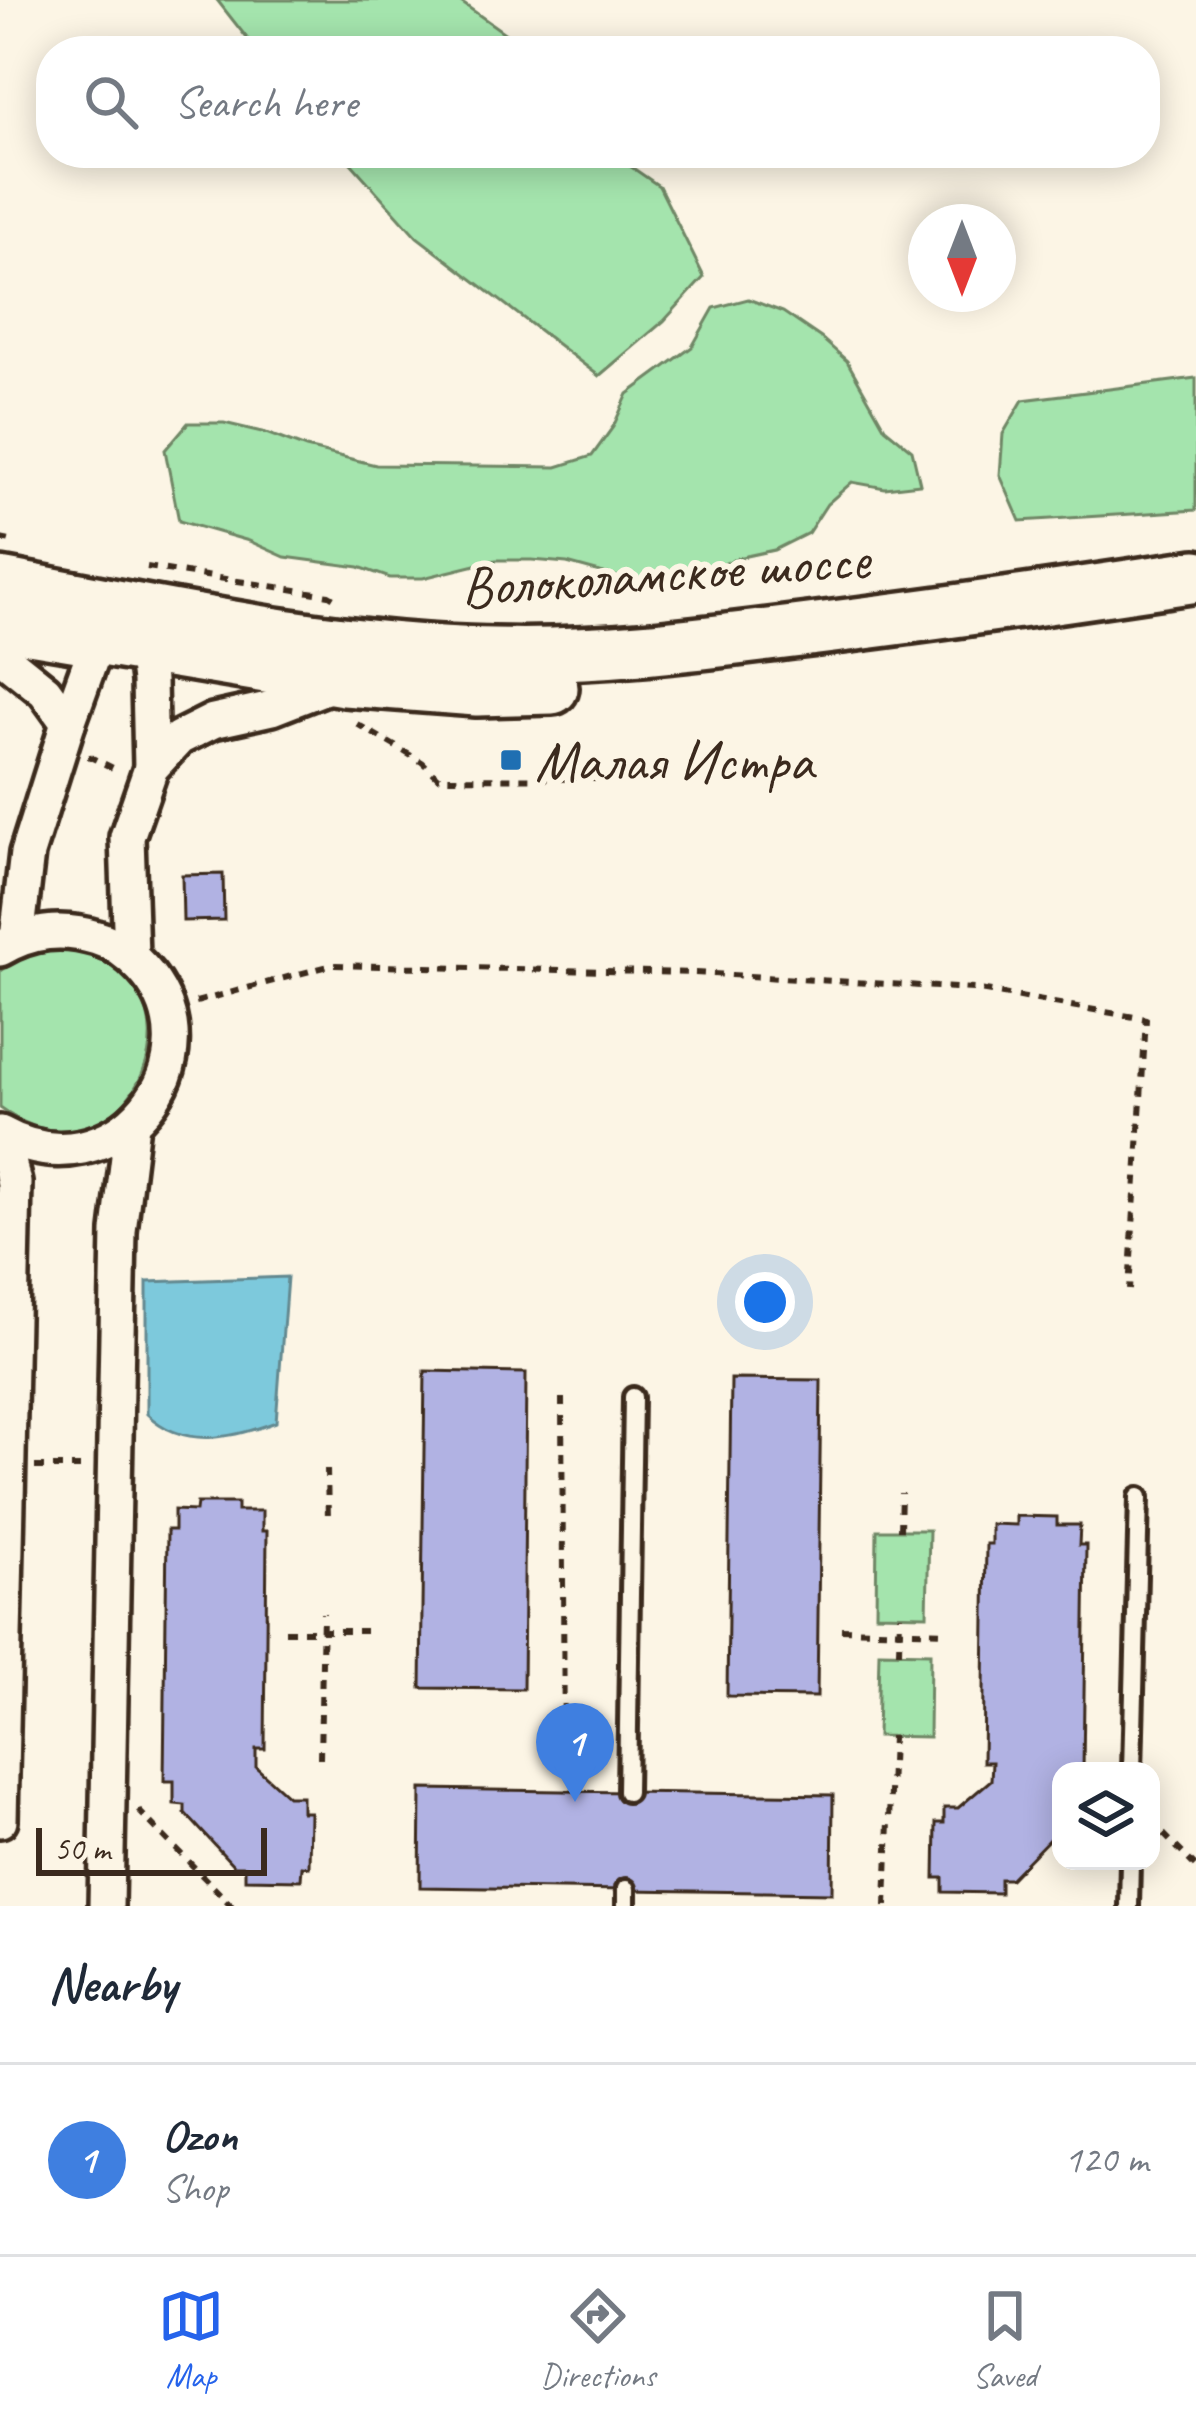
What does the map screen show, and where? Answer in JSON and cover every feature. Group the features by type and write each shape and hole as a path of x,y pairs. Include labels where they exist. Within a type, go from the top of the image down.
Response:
{"main road":[{"name":"Волоколамское шоссе","path":"10,564 349,701 742,673 1196,610"},
{"name":"Волоколамское шоссе","path":"0,623 129,614 400,649 494,655 596,652 931,616 1196,576"}],"street":[{"path":"8,944 27,853 129,614"},
{"path":"129,614 151,768"},
{"path":"0,655 46,691 74,738"},
{"path":"131,956 127,837 151,768 179,738 213,721 272,708 349,701"},
{"path":"2,1134 35,1148 70,1150 103,1142 148,1108 167,1067 170,1045 163,1001 150,976 131,956 105,940 76,932 46,931 8,944"},
{"path":"106,1906 119,1231 132,1124"},
{"path":"0,1820 14,1183 2,1134"}],"lane":[{"path":"627,1792 632,1397"},
{"path":"1132,1762 1139,1497"},
{"path":"1129,1906 1130,1870"}],"path":[{"path":"0,539 10,564"},
{"path":"129,614 329,595 339,601 345,616"},
{"path":"349,701 439,778 595,779"},
{"path":"74,738 113,767"},
{"path":"163,1001 201,1003 332,965 694,973 974,989 1146,1019 1129,1289"},
{"path":"562,1398 564,1760"},
{"path":"8,1468 116,1466"},
{"path":"327,1469 328,1520"},
{"path":"900,1530 901,1493"},
{"path":"320,1758 323,1613"},
{"path":"899,1652 900,1615"},
{"path":"841,1630 947,1631"},
{"path":"285,1631 369,1631"},
{"path":"886,1906 892,1736"},
{"path":"135,1807 232,1906"},
{"path":"1160,1830 1196,1867"}],"green space":[{"path":"217,0 458,0 509,36 245,36"},
{"path":"355,168 633,168 659,186 704,277 664,321 599,376 417,237"},
{"path":"748,299 783,312 847,361 885,428 912,450 920,484 885,488 852,482 827,504 808,533 774,550 668,581 633,581 567,563 532,560 496,560 423,578 390,578 359,567 285,557 179,521 165,450 188,423 224,423 376,465 557,467 592,456 628,394 692,347 714,308"},
{"path":"1196,378 1196,510 1020,521 1000,475 1003,434 1023,400"},
{"path":"64,949 113,967 141,997 150,1035 143,1073 121,1106 89,1127 47,1129 0,1108 0,971 30,954"},
{"path":"877,1530 929,1530 927,1615 876,1614"},
{"path":"879,1652 930,1653 929,1737 877,1736"}],"water":[{"path":"287,1277 276,1422 209,1438 177,1433 147,1414 147,1282"}],"building":[{"path":"223,874 224,920 183,921 182,875"},
{"path":"425,1371 526,1373 523,1689 421,1688"},
{"path":"731,1379 821,1380 817,1697 727,1696"},
{"path":"197,1503 237,1503 237,1511 262,1511 262,1531 267,1531 265,1749 256,1749 256,1767 288,1796 302,1796 302,1812 310,1812 309,1867 302,1866 301,1880 245,1879 245,1866 234,1866 185,1813 185,1805 174,1804 174,1781 164,1781 167,1530 174,1530 174,1510 196,1511"},
{"path":"1016,1516 1057,1517 1057,1525 1080,1525 1079,1545 1086,1545 1083,1762 1052,1762 1052,1836 1010,1879 1000,1879 1000,1893 943,1892 943,1878 935,1878 936,1823 944,1823 944,1808 958,1808 991,1780 992,1762 983,1762 986,1544 991,1544 991,1524 1016,1525"},
{"path":"421,1789 833,1795 832,1893 420,1887"}],"place":[{"name":"Малая Истра","path":"511,760"},
{"name":"Ozon","path":"575,1802"}]}
